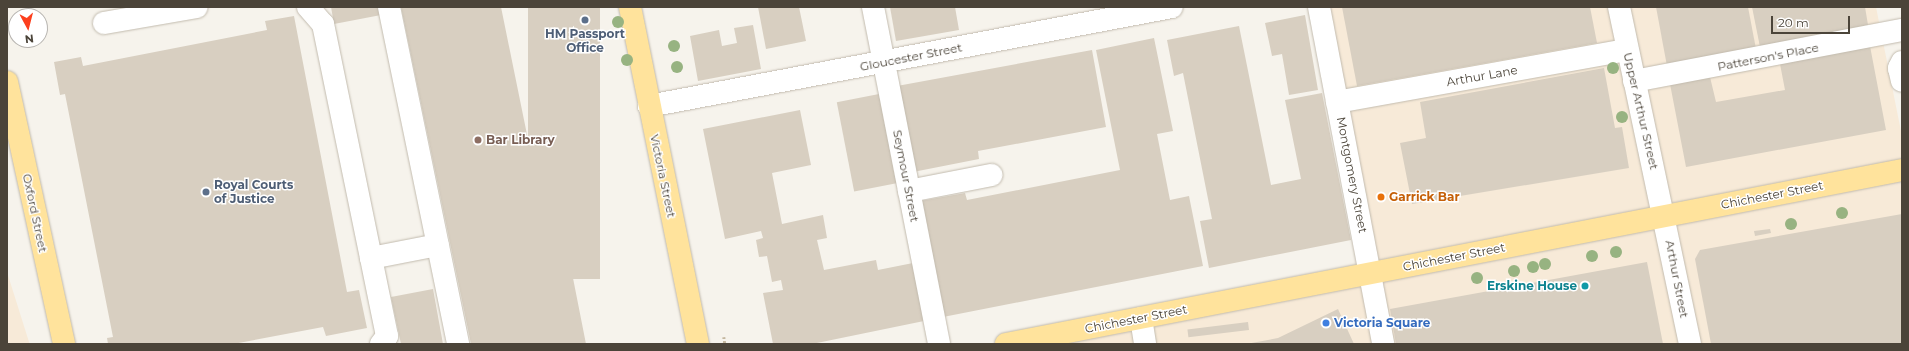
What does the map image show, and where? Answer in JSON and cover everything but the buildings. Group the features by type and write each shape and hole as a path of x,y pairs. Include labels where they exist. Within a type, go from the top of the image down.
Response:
{"main road":[{"name":"Victoria Street","path":"630,7 698,344"},
{"name":"Oxford Street","path":"8,94 64,344"},
{"name":"Chichester Street","path":"1006,344 1902,170"}],"street":[{"path":"104,23 197,7"},
{"path":"308,7 323,24 387,336 381,344"},
{"path":"389,7 458,344"},
{"name":"Seymour Street","path":"873,7 939,344"},
{"name":"Gloucester Street","path":"649,106 1172,7"},
{"name":"Upper Arthur Street","path":"1618,7 1664,215"},
{"name":"Montgomery Street","path":"1323,8 1337,102 1371,274 1383,344"},
{"name":"Patterson's Place","path":"1634,81 1902,30"},
{"name":"Arthur Lane","path":"1337,102 1627,50"},
{"path":"1902,62 1899,68 1902,81"},
{"path":"909,191 991,175"},
{"name":"Arthur Street","path":"1664,215 1690,344"},
{"path":"371,258 438,245"},
{"path":"1141,318 1145,344"}],"shaded area":[{"path":"1323,7 1876,7 1902,136 1902,344 999,344 1370,273"},
{"path":"7,272 29,342 30,344 7,344"}],"place":[{"name":"HM Passport Office","path":"585,20"},
{"name":"Bar Library","path":"478,140"},
{"name":"Royal Courts of Justice","path":"206,192"},
{"name":"Garrick Bar","path":"1381,197"},
{"name":"Erskine House","path":"1585,286"},
{"name":"Victoria Square","path":"1326,323"}]}
